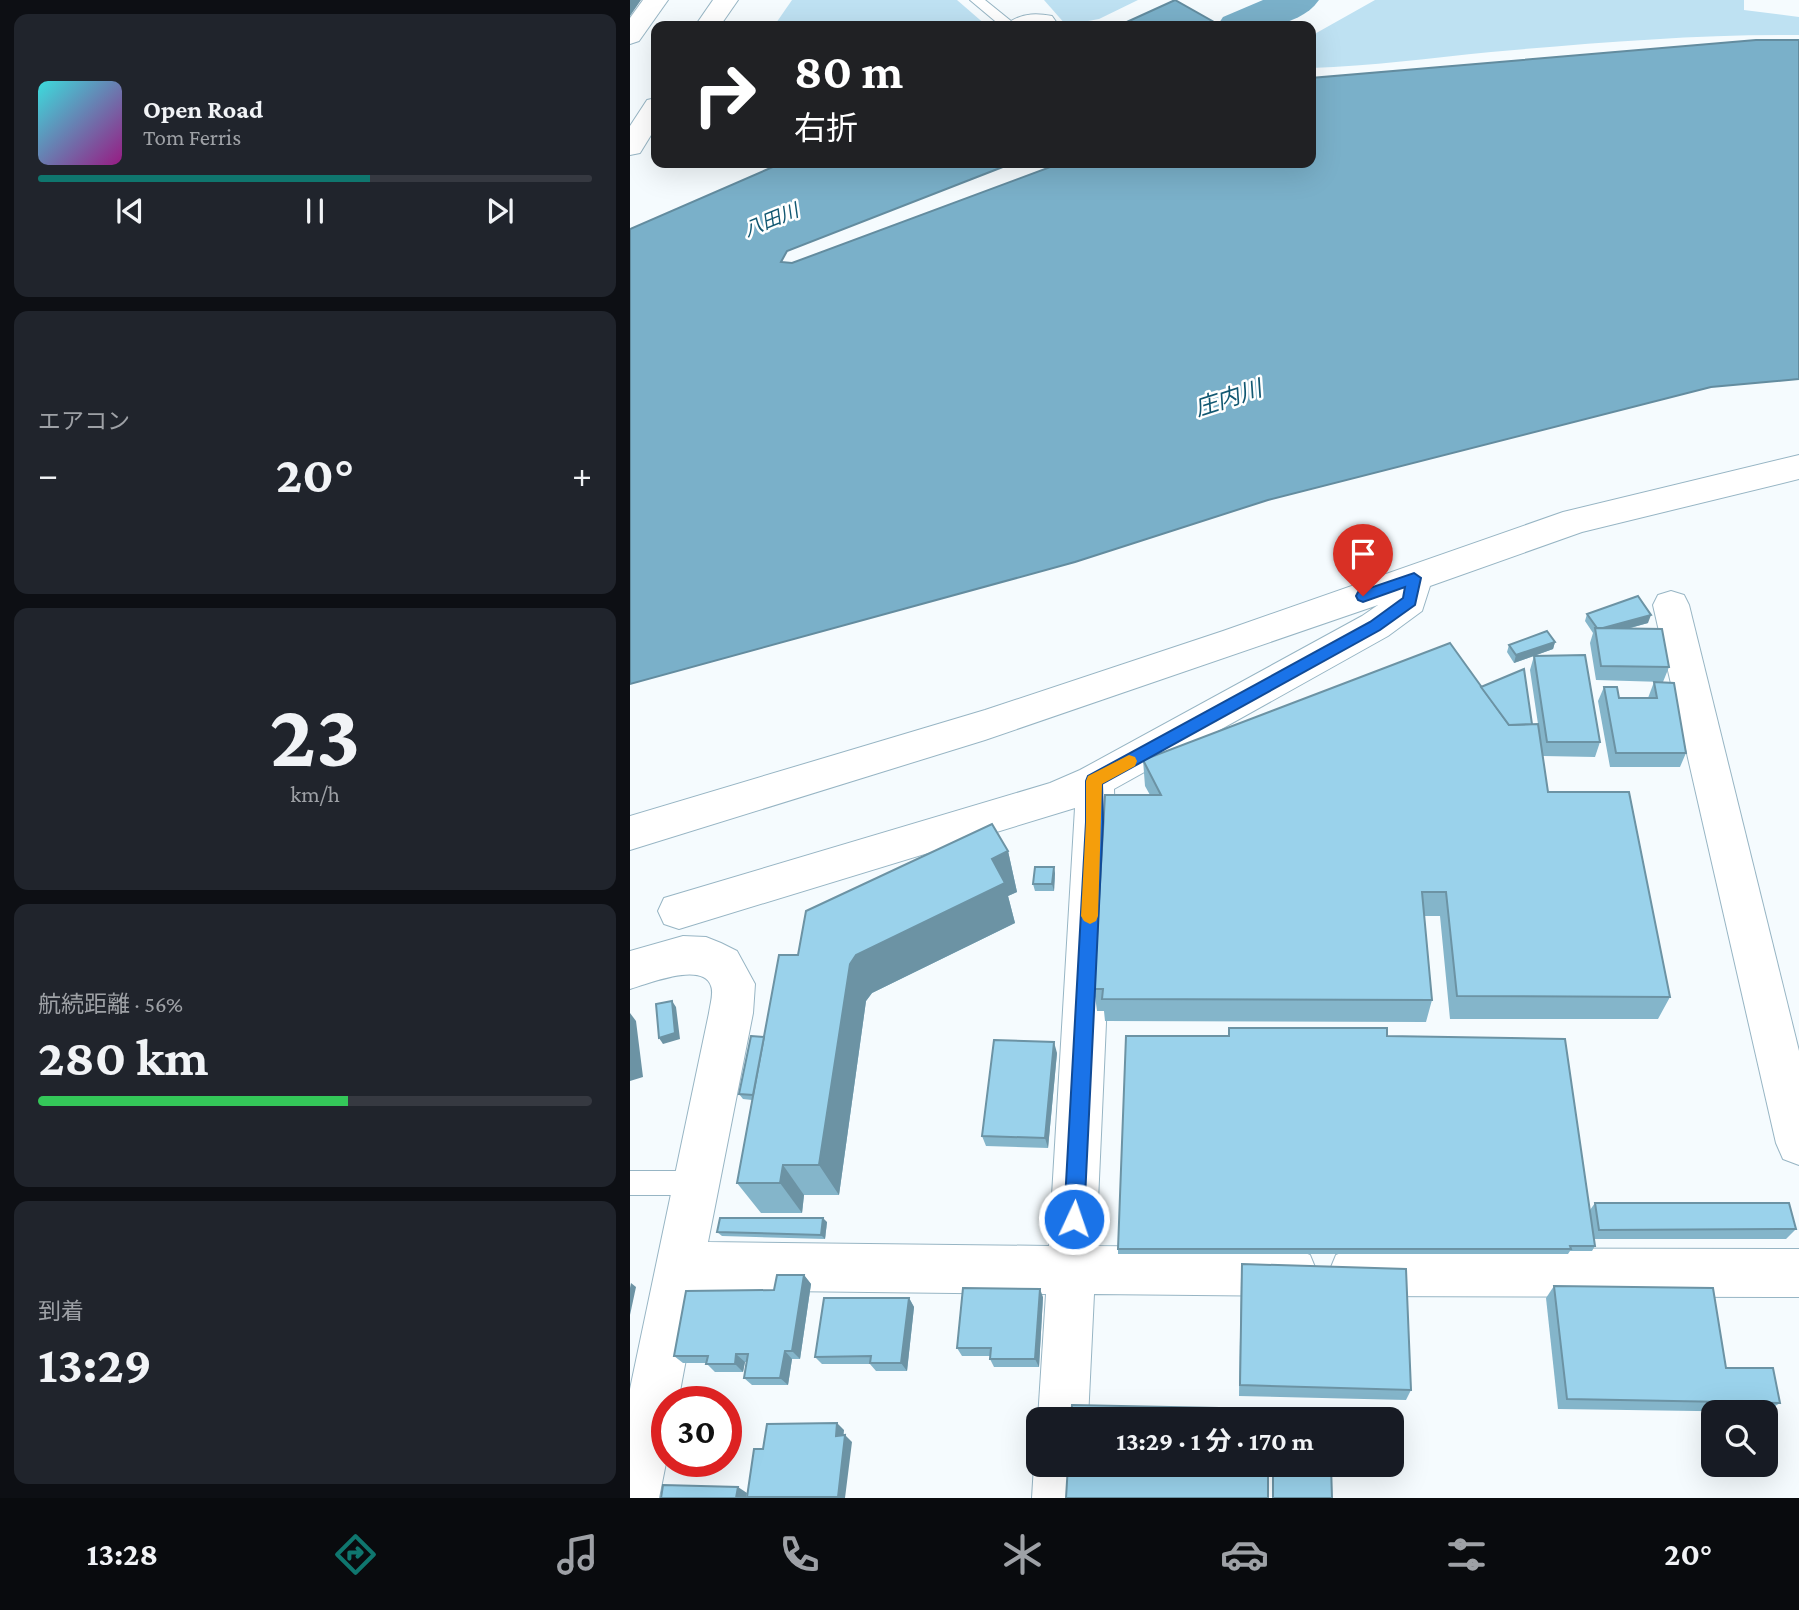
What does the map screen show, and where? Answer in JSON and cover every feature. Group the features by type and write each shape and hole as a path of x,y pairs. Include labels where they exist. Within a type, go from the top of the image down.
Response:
{"street":[{"path":"630,36 656,0"},
{"path":"711,21 726,0"},
{"path":"630,147 651,114"},
{"path":"630,833 985,725 1575,522 1799,467"},
{"path":"680,911 1059,797 1094,781 1375,626 1409,601 1414,578"},
{"path":"1671,605 1799,1143"},
{"path":"1064,1407 1095,822 1094,781"},
{"path":"630,970 683,956 706,956 722,965 734,984 731,1013 679,1266 643,1381 634,1498"},
{"path":"679,1266 1071,1272 1799,1273"},
{"path":"1058,1498 1059,1477"}],"lane":[{"path":"977,0 1004,21"},
{"path":"1020,21 1026,18 1048,21"},
{"path":"630,1183 696,1183"}],"shaded area":[{"path":"792,0 957,0 981,21 777,21"},
{"path":"1044,0 1138,0 1099,19 1062,21"},
{"path":"1375,0 1744,0 1744,10 1799,17 1799,35 1645,40 1316,68 1316,33"}],"water":[{"path":"1175,0 1212,21 1129,21"},
{"name":"庄内川","path":"1756,40 1799,40 1799,379 1711,387 1268,500 1075,562 630,684 630,229 770,168 1000,168 787,251 781,262 792,263 1048,168 1316,168 1316,78"}],"building":[{"path":"1638,596 1651,615 1597,628 1587,614"},
{"path":"1595,628 1662,629 1669,667 1601,666"},
{"path":"1547,631 1555,642 1516,655 1509,645"},
{"path":"1450,643 1509,725 1538,724 1548,792 1629,792 1670,997 1457,996 1446,892 1422,892 1432,1000 1102,999 1103,989 1094,989 1105,795 1161,795 1143,760"},
{"path":"1585,655 1600,742 1547,742 1534,656"},
{"path":"1524,669 1532,724 1509,725 1481,687"},
{"path":"1654,682 1674,683 1686,753 1616,753 1604,687 1617,687 1619,698 1657,698"},
{"path":"992,824 1008,851 992,859 1005,883 856,955 850,964 819,1165 783,1165 780,1183 737,1183 779,955 798,955 806,911"},
{"path":"1035,867 1054,867 1052,884 1033,884"},
{"path":"672,1001 675,1033 659,1038 656,1004"},
{"path":"1229,1028 1387,1028 1387,1036 1565,1039 1595,1246 1570,1246 1571,1249 1118,1249 1126,1036 1229,1036"},
{"path":"751,1036 764,1037 753,1095 739,1094"},
{"path":"994,1040 1054,1042 1045,1138 982,1136"},
{"path":"1595,1203 1789,1203 1796,1229 1599,1230"},
{"path":"720,1218 823,1218 821,1235 717,1232"},
{"path":"1242,1264 1406,1269 1411,1390 1240,1385"},
{"path":"777,1275 804,1275 792,1351 785,1351 780,1378 744,1378 748,1354 736,1354 735,1364 706,1364 708,1356 674,1356 686,1291 774,1290"},
{"path":"1554,1286 1713,1288 1726,1368 1773,1368 1780,1403 1778,1400 1567,1399"},
{"path":"963,1288 1040,1289 1035,1359 990,1359 991,1348 957,1348"},
{"path":"824,1298 909,1298 901,1363 870,1363 871,1356 815,1357"},
{"path":"1072,1405 1170,1407 1072,1407"},
{"path":"837,1423 836,1436 845,1435 838,1497 747,1497 754,1449 763,1449 767,1424"},
{"path":"1067,1477 1268,1477 1268,1498 1066,1498"},
{"path":"1273,1477 1331,1477 1332,1498 1273,1498"},
{"path":"663,1485 738,1487 736,1498 661,1498"}],"waterway":[{"name":"八田川","path":"1250,21 1298,0"}],"slow traffic":[{"path":"1090,916 1095,822 1094,781 1129,761"}],"route":[{"path":"1074,1219 1095,822 1094,781 1375,626 1409,601 1414,578 1363,596"}]}
